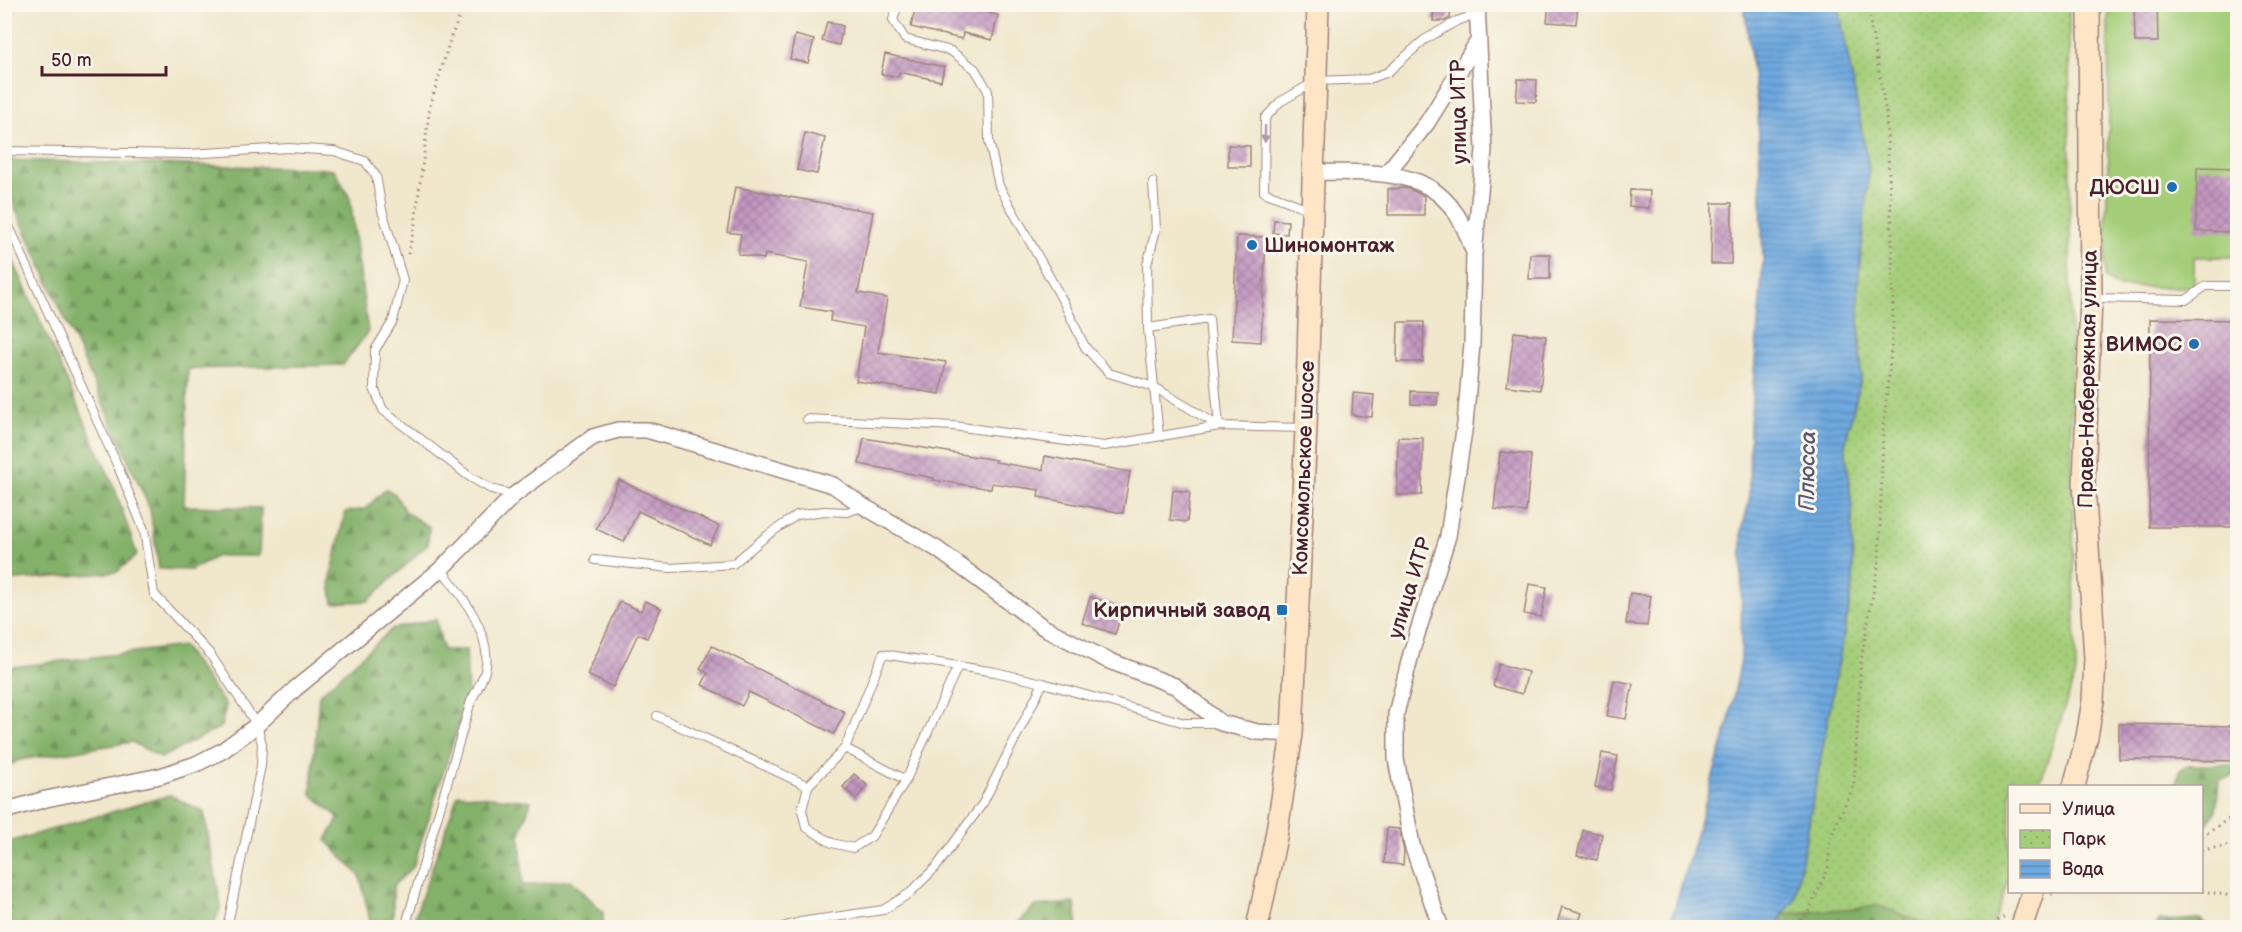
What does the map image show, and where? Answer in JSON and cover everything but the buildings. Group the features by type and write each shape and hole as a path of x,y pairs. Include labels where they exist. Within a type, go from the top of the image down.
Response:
{"main road":[{"name":"Комсомольское шоссе","path":"1257,927 1276,837 1292,734 1306,428 1318,4"},
{"name":"Право-Набережная улица","path":"2074,785 2087,737 2093,700 2094,669 2084,483 2091,298 2089,4"},
{"path":"2021,927 2032,893"}],"street":[{"name":"улица ИТР","path":"1441,927 1412,845 1396,759 1396,714 1412,650 1448,536 1465,424 1472,344 1474,254 1484,150 1477,9"},
{"name":"улица ИТР","path":"1383,174 1427,123 1478,40"},
{"path":"1314,172 1383,174"},
{"name":"улица ИТР","path":"1383,174 1409,178 1428,186 1449,202 1465,226 1474,254"},
{"path":"4,811 46,799 160,776 196,764 222,751 441,569 514,495 593,437 618,430 647,430 833,485 863,506 937,549 1042,627 1107,660 1175,686 1221,723 1257,732 1292,734"}],"lane":[{"path":"898,4 894,20 905,39 951,51 975,69 988,91 989,141 999,186 1064,303 1085,347 1109,373 1154,387 1218,426"},
{"path":"1313,210 1263,192 1265,118 1280,102 1316,81 1369,79 1388,72 1424,40 1477,9"},
{"path":"4,151 189,154 289,148 334,151 365,161 376,176 382,210 403,280 393,321 375,350 374,388 383,410 470,477 490,489 514,495"},
{"path":"1153,182 1156,229 1147,265 1148,328 1159,436"},
{"path":"4,215 119,469 144,530 154,594 210,654 256,725 262,744 261,766 227,927"},
{"path":"2091,298 2186,300 2206,286 2238,286"},
{"path":"1148,328 1209,319 1218,426"},
{"path":"807,419 954,426 1104,446 1218,426 1306,428"},
{"path":"595,560 671,568 733,564 765,537 797,515 824,511 847,512 863,506"},
{"path":"405,927 471,701 485,671 487,654 479,628 461,594 441,569"},
{"path":"958,666 906,780 872,836 853,848 832,843 807,827 802,810 808,786 845,748 883,654 958,666 1043,683 1185,723 1221,723"},
{"path":"779,927 883,910 910,894 937,866 983,803 1043,683"},
{"path":"657,716 808,786"},
{"path":"845,748 906,780"}],"path":[{"path":"403,280 415,224 430,106 451,36 465,4"},
{"path":"1801,927 1828,869 1830,838 1854,785 1861,660 1879,561 1883,433 1893,329 1892,238 1886,112 1867,4"},
{"path":"2203,835 2238,813"},
{"path":"2203,850 2238,844"},
{"path":"2203,891 2237,897"}],"green space":[{"path":"1840,5 2069,5 2071,417 2076,673 2039,785 2008,785 2008,880 1993,927 1924,927 1928,925 1880,906 1783,914 1794,902 1853,585 1852,508 1845,444 1861,378 1858,285"},
{"name":"ДЮСШ","path":"2108,5 2237,5 2237,257 2194,257 2194,287 2117,287 2105,278 2109,118"},
{"path":"5,160 334,169 350,198 368,332 343,365 188,369 184,506 261,508 259,556 217,556 191,570 159,569 150,509 5,185"},
{"path":"4,240 115,489 137,555 117,572 5,581"},
{"path":"386,489 395,494 405,512 429,527 428,544 368,601 333,603 330,582 345,512 365,509"},
{"path":"436,619 443,650 466,650 468,695 413,867 393,886 393,922 370,921 360,876 326,840 339,818 311,794 319,695 392,629"},
{"path":"183,646 226,706 221,727 161,758 132,742 19,760 5,768 5,668"},
{"path":"2187,765 2237,765 2237,776 2219,780 2216,812 2205,826 2203,826 2203,785 2175,785 2180,770"},
{"path":"458,794 531,801 520,834 523,886 571,880 603,912 603,927 411,927"},
{"path":"170,795 204,812 221,906 213,927 5,927 5,843"},
{"path":"1075,903 1078,927 1012,927 1035,906"},
{"path":"1880,906 1929,925 1924,928 1777,928 1783,914"},
{"path":"2200,919 2209,927 2154,927 2160,921"}],"water":[{"name":"Плюсса","path":"1744,5 1840,5 1869,169 1858,285 1861,378 1845,444 1852,508 1853,585 1794,902 1783,914 1777,927 1669,927 1728,725 1741,660 1742,530 1749,501 1750,425 1763,261 1758,111"}],"place":[{"name":"ДЮСШ","path":"2172,187"},
{"name":"Шиномонтаж","path":"1252,245"},
{"name":"ВИМОС","path":"2194,344"},
{"name":"Кирпичный завод","path":"1282,610"}]}
